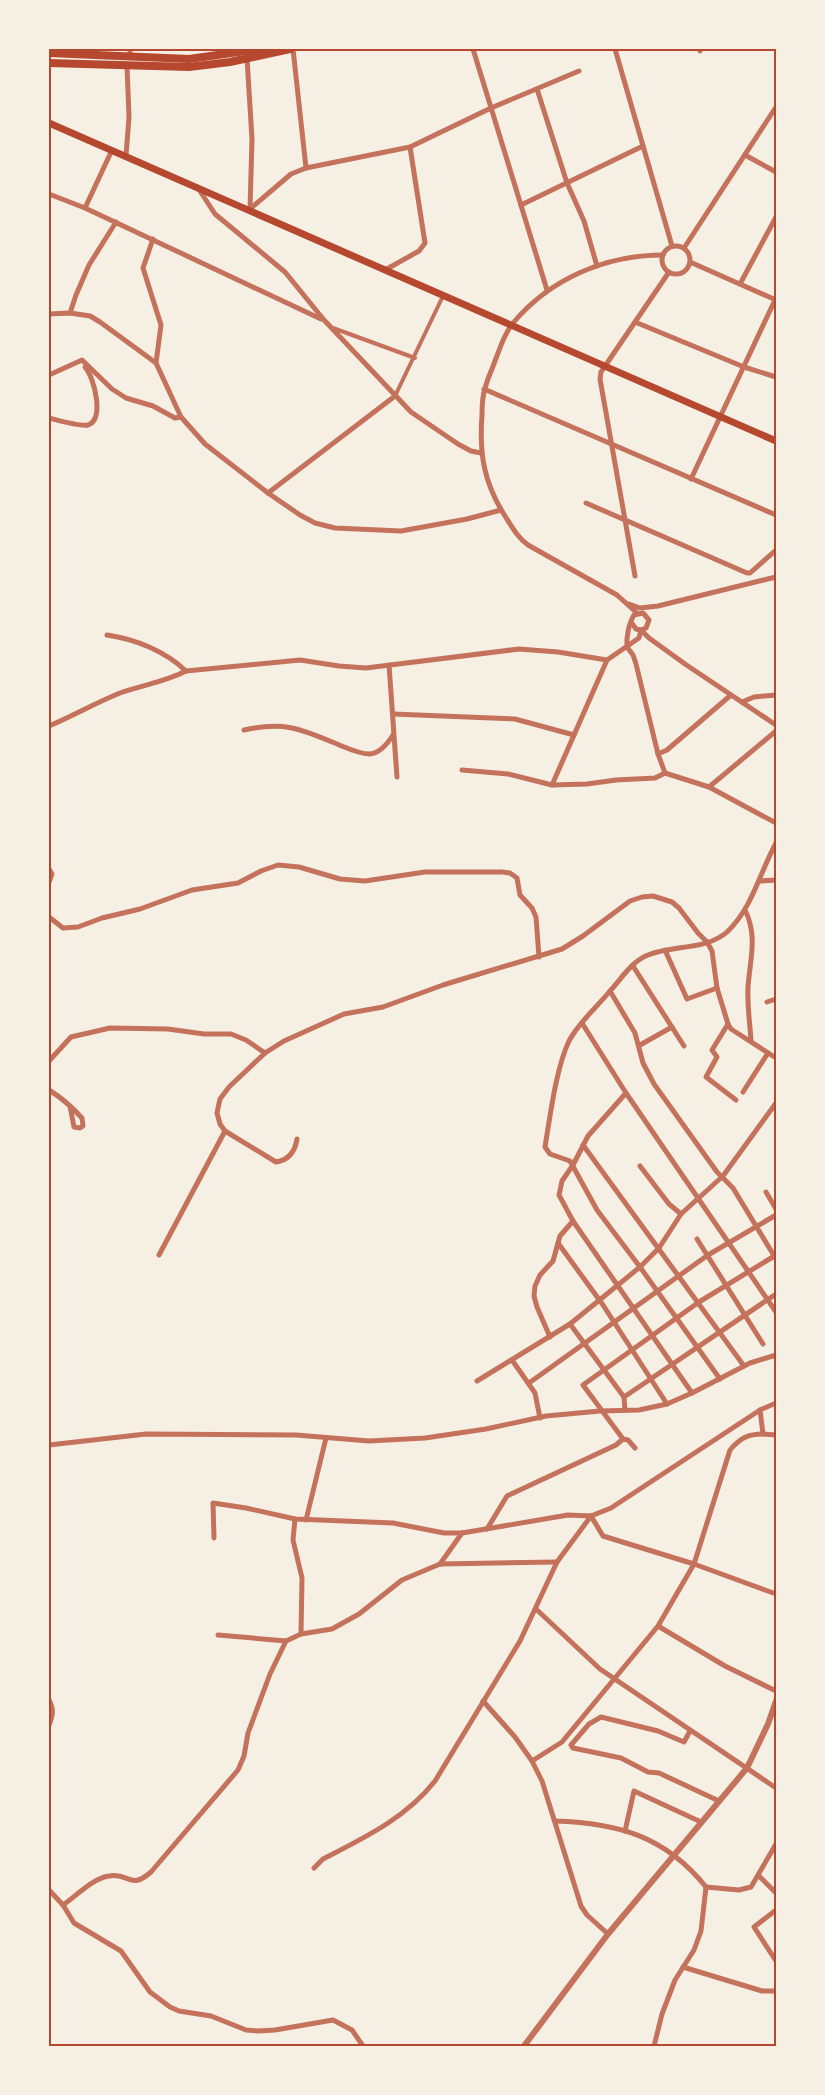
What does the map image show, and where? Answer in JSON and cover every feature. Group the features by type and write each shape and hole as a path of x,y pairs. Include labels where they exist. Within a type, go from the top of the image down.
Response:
{"main road":[{"path":"49,53 130,53 199,59 260,49"},
{"path":"49,63 189,67 220,64 292,49"},
{"path":"49,122 776,441"}],"street":[{"path":"292,49 306,168"},
{"path":"473,49 547,290"},
{"path":"615,49 672,246"},
{"path":"247,58 252,139 250,209"},
{"path":"126,156 129,117 127,66"},
{"path":"250,209 291,174 306,168 410,147 491,108 579,71"},
{"path":"537,89 567,183 584,221 597,266"},
{"path":"684,248 776,107"},
{"path":"521,205 643,146"},
{"path":"385,270 419,250 426,243 410,147"},
{"path":"85,208 112,150"},
{"path":"745,155 776,172"},
{"path":"196,186 215,214 285,272 324,320 411,412 471,452 481,453"},
{"path":"49,194 116,222 324,320"},
{"path":"740,284 776,217"},
{"path":"70,313 89,265 116,222"},
{"path":"153,239 143,268 161,325 156,363"},
{"path":"663,255 663,264 669,272 674,274 684,271 690,262 690,257 684,248 672,246"},
{"path":"648,617 643,613 636,613 628,604 612,592 528,546 518,537 489,487 481,453 481,425 484,389 503,339 511,325 547,290 597,266 633,256 663,255 672,246"},
{"path":"690,262 776,300 691,479"},
{"path":"635,576 600,379 605,365 669,272"},
{"path":"268,493 395,396 443,296"},
{"path":"49,314 70,313 90,316 156,363 182,417 205,444 268,493 306,519 323,526 335,528 401,531 467,519 501,510"},
{"path":"634,322 744,367 776,378"},
{"path":"331,327 414,358"},
{"path":"49,375 84,361 112,390 126,398 154,406 175,418 182,417"},
{"path":"49,418 82,425 88,425 93,421 97,400 89,372 79,362"},
{"path":"484,389 776,515"},
{"path":"586,503 746,574 750,573 776,550"},
{"path":"628,604 640,608 658,606 776,577"},
{"path":"649,638 648,617 658,606"},
{"path":"636,613 631,622 627,647 633,655 636,664 658,754 665,773"},
{"path":"631,622 634,627 641,630 649,638 776,725"},
{"path":"552,785 606,660 627,647 638,638 641,630 648,626"},
{"path":"107,635 123,637 142,644 177,662 186,671"},
{"path":"638,638 649,638"},
{"path":"49,726 105,699 172,678 186,671 291,660 352,668 389,666 443,657 533,649 606,660"},
{"path":"389,666 397,777"},
{"path":"658,754 667,750 731,695"},
{"path":"742,702 754,697 776,695"},
{"path":"393,714 515,719 574,736"},
{"path":"244,730 280,725 305,731 356,752 371,754 379,751 394,735"},
{"path":"709,787 776,731"},
{"path":"462,770 508,774 552,785 654,778 665,773 709,787 776,823"},
{"path":"720,1379 640,1266 597,1210 573,1165 568,1159 550,1154 545,1147 555,1090 566,1048 582,1023 633,966 644,957 665,950 720,938 728,931 745,910 776,843"},
{"path":"49,917 63,928 78,927 102,918 140,910 192,890 238,883 261,871 278,865 299,867 340,879 365,882 424,872 502,872 510,873 517,878 520,895 532,908 536,917 538,957"},
{"path":"49,869 52,874 49,882"},
{"path":"760,881 776,880"},
{"path":"297,1139 296,1148 291,1155 283,1161 276,1162 226,1131 220,1124 217,1113 220,1099 229,1087 265,1053 284,1041 344,1014 384,1007 443,986 538,957 573,942 630,901 642,897 653,896 672,902 679,908 707,942 712,951 717,988 731,1029 776,1058"},
{"path":"745,910 750,920 753,938 748,1004 752,1042"},
{"path":"665,950 687,999 717,988"},
{"path":"633,966 684,1046"},
{"path":"610,991 635,1033 640,1045 638,1048 643,1062 654,1084 717,1172 733,1188 776,1257 698,1302 583,1385 623,1439 628,1440 635,1448"},
{"path":"767,1002 776,999"},
{"path":"582,1023 626,1093 776,1312"},
{"path":"728,1024 712,1050 717,1057 706,1077 736,1100"},
{"path":"640,1045 672,1027"},
{"path":"49,1061 71,1037 110,1028 168,1029 204,1034 231,1034 246,1040 265,1053"},
{"path":"743,1092 768,1053"},
{"path":"49,1090 70,1106"},
{"path":"626,1093 588,1136 562,1182 559,1196 573,1221 692,1393"},
{"path":"477,1381 570,1324 640,1266 659,1248 681,1214 722,1176 776,1103"},
{"path":"159,1255 226,1131"},
{"path":"583,1145 744,1366"},
{"path":"640,1166 669,1204 681,1214"},
{"path":"766,1192 776,1208"},
{"path":"530,1383 708,1255 776,1215"},
{"path":"550,1337 536,1301 535,1286 540,1275 553,1260 560,1236 573,1221"},
{"path":"697,1239 763,1344"},
{"path":"558,1242 600,1300 667,1404"},
{"path":"624,1397 698,1349 776,1294"},
{"path":"570,1324 624,1397 625,1410"},
{"path":"49,1445 146,1434 296,1435 326,1438 398,1440 486,1429 540,1418 600,1410 639,1410 667,1404 744,1366 776,1355"},
{"path":"512,1360 530,1383 535,1393 540,1418"},
{"path":"214,1538 213,1503 295,1519 393,1523 444,1533 462,1534 568,1515 591,1516 611,1508 760,1410 776,1403"},
{"path":"760,1410 763,1434"},
{"path":"532,1761 562,1742 658,1626 694,1564 730,1450 750,1434 776,1435"},
{"path":"306,1520 326,1438"},
{"path":"487,1528 507,1496 616,1445 623,1439"},
{"path":"314,1868 323,1859 403,1814 435,1781 509,1660 536,1609 557,1562 591,1516"},
{"path":"591,1516 603,1536 694,1564 776,1594"},
{"path":"295,1519 293,1540 302,1578 301,1634"},
{"path":"440,1564 462,1534"},
{"path":"218,1634 286,1641 301,1634 332,1629 346,1623 402,1580 440,1564 557,1562"},
{"path":"536,1609 581,1653 614,1680 776,1788"},
{"path":"658,1626 725,1666 776,1690"},
{"path":"63,1905 95,1882 110,1875 136,1882 141,1881 151,1872 238,1770 244,1756 248,1733 254,1716 272,1668 286,1641"},
{"path":"49,1700 53,1708 53,1716 49,1725"},
{"path":"483,1701 515,1737 532,1761 542,1782 581,1906 595,1924 608,1934"},
{"path":"524,2046 608,1934 747,1768 768,1724 776,1701"},
{"path":"690,1731 684,1742 658,1731 601,1717 589,1724 571,1745 573,1748 621,1758 648,1772 658,1773 719,1801"},
{"path":"625,1830 634,1791 701,1822"},
{"path":"555,1821 577,1822 625,1830 648,1838 673,1856 706,1887 748,1889 759,1876 776,1844"},
{"path":"759,1876 776,1893"},
{"path":"654,2046 675,1980 694,1950 701,1931 706,1887"},
{"path":"49,1890 63,1905 74,1923 121,1951 150,1992 179,2011 211,2016 246,2030 258,2031 333,2020 352,2030 363,2046"},
{"path":"776,1910 754,1926 776,1961"},
{"path":"683,1967 762,1991 776,1991"}]}
